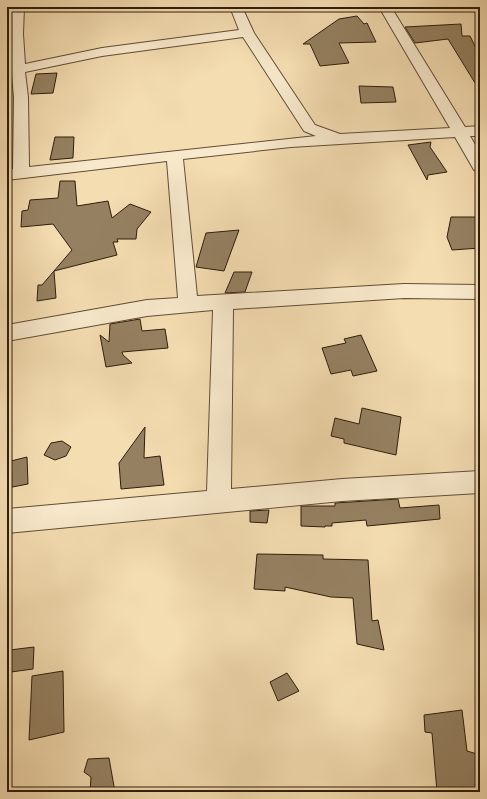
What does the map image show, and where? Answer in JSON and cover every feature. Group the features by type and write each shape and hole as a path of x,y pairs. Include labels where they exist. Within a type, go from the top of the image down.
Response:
{"street":[{"path":"18,7 12,71 21,97 14,174 291,142 339,138 480,131"},
{"path":"236,7 247,34 308,128 339,138"},
{"path":"385,7 480,166"},
{"path":"12,71 102,52 247,34"},
{"path":"175,155 188,304"},
{"path":"7,333 147,308 188,304 404,291 480,292"},
{"path":"219,501 223,301"},
{"path":"7,521 342,490 480,482"}],"building":[{"path":"357,16 364,24 367,23 376,42 339,43 349,63 320,66 310,44 303,44 339,19"},
{"path":"461,24 462,36 470,36 480,56 480,91 448,39 415,43 405,27"},
{"path":"57,73 53,93 31,94 36,74"},
{"path":"359,86 393,87 396,102 361,103"},
{"path":"55,137 74,137 73,158 50,160"},
{"path":"431,142 430,147 447,172 428,175 427,180 408,145"},
{"path":"60,181 75,181 77,206 108,201 112,218 130,204 151,212 137,229 136,239 117,239 118,242 113,242 117,255 54,271 72,250 53,224 21,227 22,211 28,210 30,200 58,198"},
{"path":"451,217 480,217 480,248 452,250 447,237"},
{"path":"239,230 224,271 196,267 206,233"},
{"path":"54,271 56,298 37,301 38,285 42,285"},
{"path":"234,272 252,272 245,292 225,293"},
{"path":"140,319 142,331 165,329 168,348 122,352 123,355 132,363 106,367 100,335 109,342 110,324"},
{"path":"361,335 377,371 353,376 351,370 331,374 322,348 346,343 344,339"},
{"path":"362,408 401,417 396,455 344,443 344,439 331,436 335,418 359,424"},
{"path":"145,427 144,458 160,456 164,485 121,489 119,463"},
{"path":"62,441 71,447 66,456 55,460 44,455 51,443"},
{"path":"27,457 28,484 7,488 7,462"},
{"path":"398,499 400,508 439,505 440,519 367,526 366,520 332,523 332,526 325,527 301,526 301,506 335,506 335,503"},
{"path":"269,510 267,523 250,522 250,511"},
{"path":"257,554 323,555 323,559 368,560 372,621 378,620 384,650 357,644 353,598 331,597 285,587 285,591 254,589"},
{"path":"34,647 33,669 11,672 8,662 10,650"},
{"path":"63,671 64,732 29,740 32,676"},
{"path":"287,673 299,691 278,701 270,682"},
{"path":"462,710 467,751 477,754 480,792 437,792 432,733 425,732 424,715"},
{"path":"109,758 115,792 90,792 91,777 84,772 88,759"}]}
